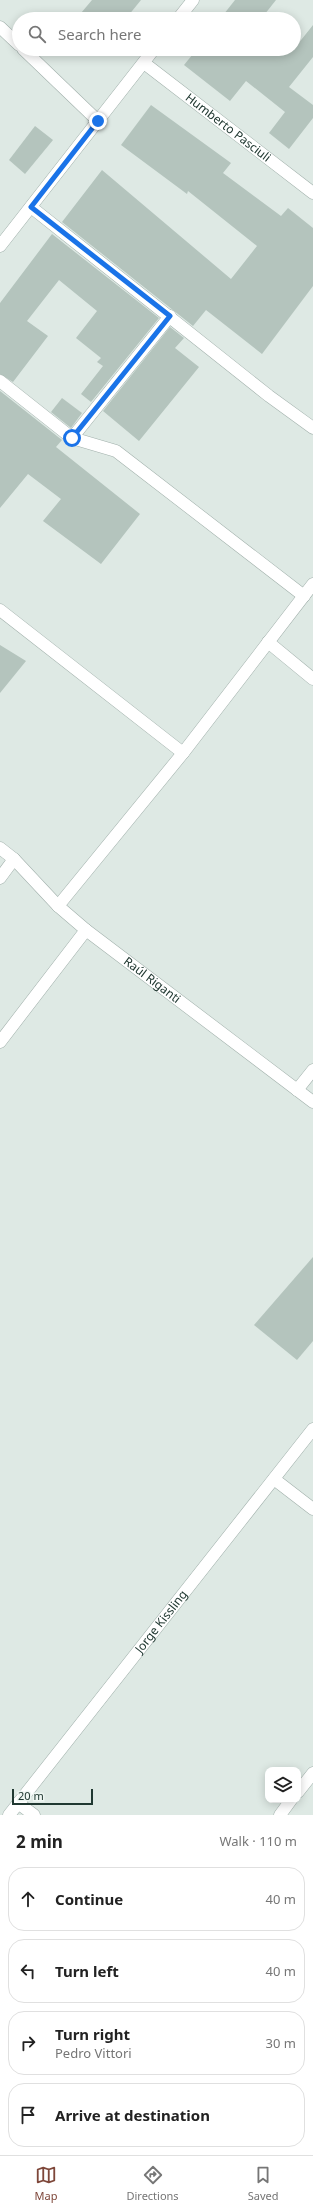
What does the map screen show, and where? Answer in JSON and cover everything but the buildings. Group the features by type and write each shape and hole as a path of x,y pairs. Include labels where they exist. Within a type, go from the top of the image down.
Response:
{"street":[{"path":"184,12 193,0"},
{"path":"0,27 12,38"},
{"path":"30,56 98,121"},
{"path":"0,246 149,56"},
{"name":"Humberto Pasciuli","path":"144,63 313,193"},
{"path":"31,207 269,396 313,428"},
{"path":"72,438 170,316"},
{"path":"0,382 72,438 116,451 304,596"},
{"path":"58,906 183,753 313,584"},
{"path":"0,610 183,753"},
{"path":"268,642 313,678"},
{"name":"Raúl Riganti","path":"0,848 14,859 58,906 86,930 313,1102"},
{"path":"0,878 14,859"},
{"path":"0,1042 86,930"},
{"path":"297,1090 313,1070"},
{"name":"Jorge Kissling","path":"9,1815 313,1429"},
{"path":"274,1479 313,1509"},
{"path":"301,1788 313,1773"},
{"path":"18,1803 34,1815"},
{"path":"280,1815 290,1803"}],"route":[{"path":"72,438 170,316 31,207 98,121"}]}
